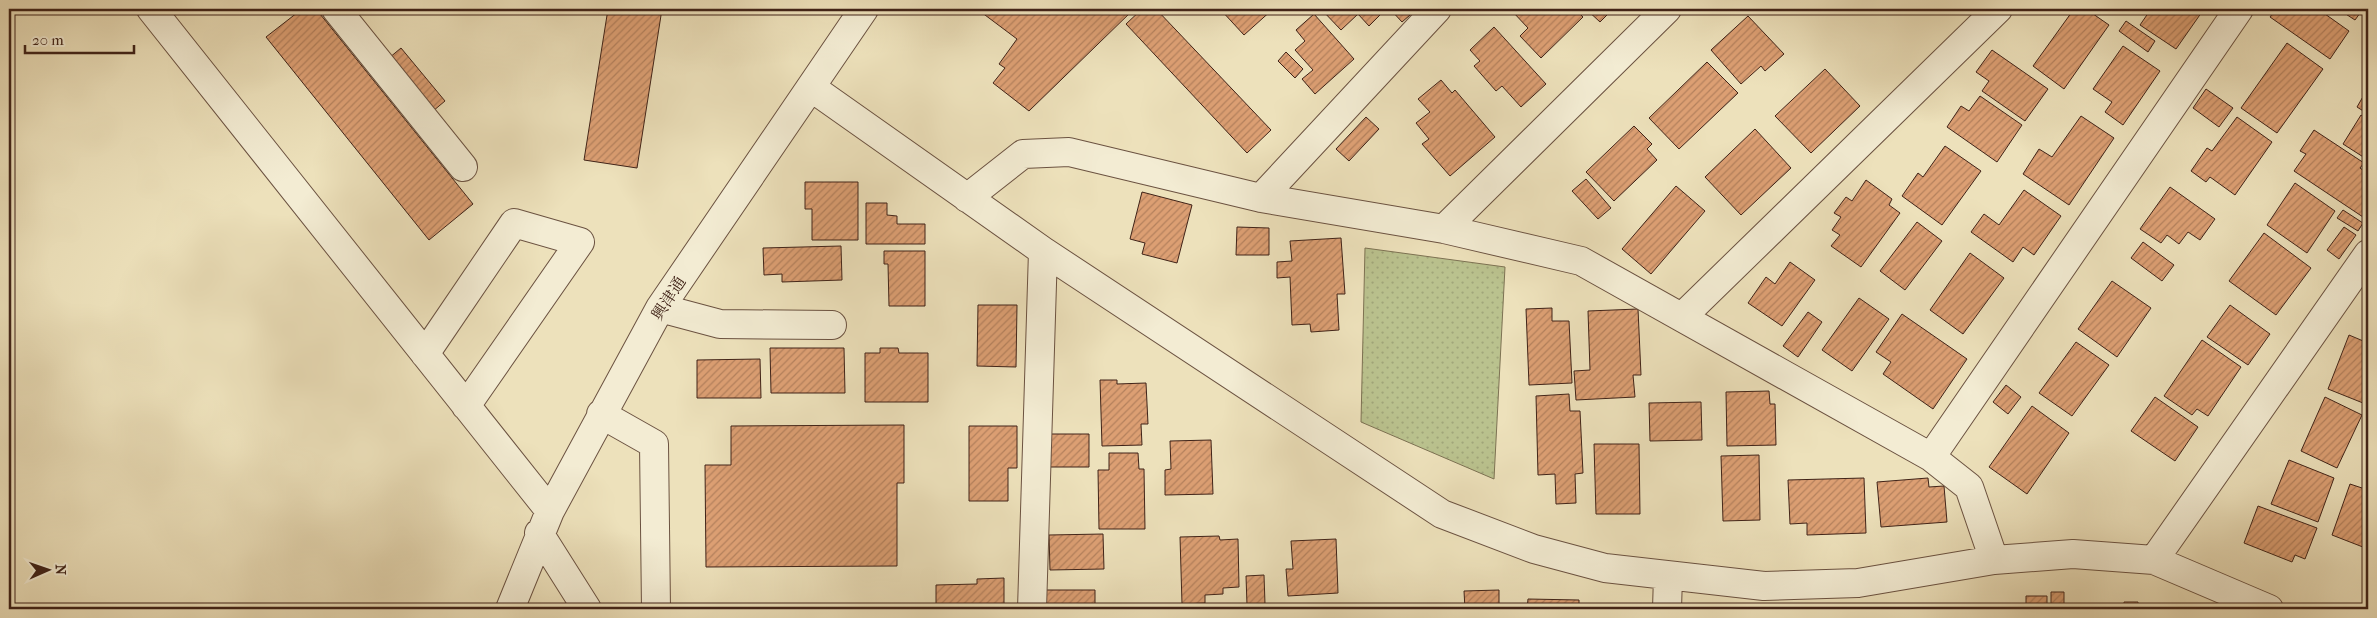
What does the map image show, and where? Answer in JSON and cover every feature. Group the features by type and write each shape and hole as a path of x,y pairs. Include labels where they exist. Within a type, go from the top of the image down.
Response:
{"street":[{"path":"151,9 466,406 544,522 587,609"},
{"path":"336,9 463,167"},
{"name":"興津通","path":"510,609 544,522 660,308 812,88 864,9"},
{"path":"1261,198 1437,9"},
{"path":"1444,229 1667,9"},
{"path":"1682,317 1998,9"},
{"path":"1931,457 2239,9"},
{"path":"812,88 1043,252 1442,514 1534,549 1605,568 1764,586 1858,583 1994,560 2074,554 2154,560 2269,609"},
{"path":"967,198 1023,154 1070,152 1261,198 1444,229 1581,261 1931,457 1969,488 1994,560"},
{"path":"425,354 514,223 580,242 466,406"},
{"path":"1032,609 1043,252"},
{"path":"2154,560 2368,254"},
{"path":"660,308 720,324 832,325"},
{"path":"601,414 654,444 656,609"},
{"path":"1667,609 1668,576"}],"green space":[{"path":"1365,248 1505,267 1494,479 1361,422"}],"building":[{"path":"302,9 316,9 473,204 429,240 266,37"},
{"path":"608,9 662,9 637,168 584,160"},
{"path":"977,9 1129,9 1132,11 1029,111 993,83 1005,68 999,64 1017,39"},
{"path":"1142,9 1156,9 1271,130 1247,153 1126,24"},
{"path":"1220,9 1273,9 1244,35"},
{"path":"1321,9 1380,9 1383,12 1369,26 1358,14 1341,30"},
{"path":"1390,9 1417,9 1402,22"},
{"path":"1514,9 1575,9 1583,17 1541,58 1520,36 1528,28 1512,11"},
{"path":"1586,9 1613,9 1600,22"},
{"path":"2074,9 2086,9 2109,25 2064,89 2033,66"},
{"path":"2151,9 2161,12 2163,9 2204,9 2176,49 2140,25"},
{"path":"2276,9 2318,9 2349,31 2330,59 2270,17"},
{"path":"2338,9 2363,9 2355,20"},
{"path":"1314,14 1354,59 1315,94 1302,79 1313,70 1295,50 1305,41 1296,30"},
{"path":"1748,16 1784,54 1765,71 1761,66 1741,84 1711,50"},
{"path":"2126,21 2155,41 2148,52 2119,31"},
{"path":"1494,27 1546,84 1521,107 1502,86 1496,91 1474,66 1480,61 1470,50"},
{"path":"2287,43 2323,69 2277,133 2241,108"},
{"path":"2123,46 2160,71 2123,125 2105,112 2112,102 2093,89"},
{"path":"401,48 445,101 433,111 389,58"},
{"path":"1992,50 2048,89 2025,121 1982,91 1989,81 1976,72"},
{"path":"1286,52 1303,69 1295,78 1278,61"},
{"path":"1707,62 1738,93 1679,149 1649,118"},
{"path":"1825,69 1860,106 1811,153 1775,116"},
{"path":"1441,80 1452,93 1455,90 1495,137 1450,176 1422,144 1429,139 1416,123 1430,112 1418,99"},
{"path":"2368,88 2368,114 2357,107"},
{"path":"2206,89 2233,108 2219,127 2193,108"},
{"path":"1980,96 2022,125 1997,162 1947,127 1961,106 1969,111"},
{"path":"2361,115 2368,120 2368,160 2343,144"},
{"path":"2081,116 2114,138 2069,205 2023,174 2039,149 2052,157"},
{"path":"1366,117 1379,129 1349,161 1336,149"},
{"path":"2237,117 2272,142 2235,195 2210,177 2206,182 2191,171 2207,148 2212,151"},
{"path":"1634,126 1652,144 1647,149 1657,160 1614,201 1586,172"},
{"path":"1755,129 1791,168 1741,215 1705,177"},
{"path":"2314,130 2364,163 2360,168 2368,174 2366,183 2368,184 2366,195 2368,196 2366,219 2294,171 2306,154 2300,151"},
{"path":"1945,146 1981,171 1942,225 1902,196 1918,173 1923,177"},
{"path":"1586,179 1611,208 1598,219 1572,191"},
{"path":"1866,180 1892,199 1889,205 1900,213 1861,267 1831,246 1840,235 1832,230 1841,217 1834,213 1846,197 1852,201"},
{"path":"805,182 858,182 858,240 812,240 812,209 805,209"},
{"path":"2295,183 2335,211 2307,253 2267,225"},
{"path":"1676,186 1705,211 1651,274 1622,249"},
{"path":"2170,187 2215,219 2200,240 2188,232 2179,244 2167,235 2161,243 2140,229"},
{"path":"2024,190 2061,216 2034,255 2023,247 2013,262 1971,232 1984,214 1999,225"},
{"path":"1142,192 1192,205 1177,263 1142,254 1145,243 1130,239"},
{"path":"866,203 887,203 887,215 897,216 897,224 925,224 925,244 866,244"},
{"path":"2343,210 2363,223 2358,231 2337,218"},
{"path":"1917,222 1942,241 1905,290 1880,271"},
{"path":"1237,227 1269,228 1269,255 1236,255"},
{"path":"2344,227 2356,235 2339,259 2327,250"},
{"path":"2264,233 2311,268 2276,315 2229,281"},
{"path":"1341,238 1345,294 1337,294 1339,330 1311,332 1310,324 1292,325 1290,277 1277,278 1277,262 1292,261 1290,241"},
{"path":"2143,242 2174,265 2162,281 2131,258"},
{"path":"841,246 842,280 782,282 782,274 764,275 763,248"},
{"path":"884,251 925,251 925,306 889,306 888,264 884,264"},
{"path":"1970,253 2004,278 1963,334 1930,310"},
{"path":"1790,262 1815,280 1782,326 1748,303 1766,277 1775,284"},
{"path":"2112,281 2151,308 2117,357 2078,329"},
{"path":"1859,298 1889,319 1852,371 1822,350"},
{"path":"978,305 1017,305 1016,367 977,366"},
{"path":"2230,305 2270,334 2248,365 2207,337"},
{"path":"1552,308 1552,321 1569,321 1572,383 1529,385 1526,309"},
{"path":"1638,309 1641,375 1633,375 1635,397 1576,400 1574,371 1590,370 1588,311"},
{"path":"1808,312 1822,322 1798,357 1783,346"},
{"path":"1902,314 1967,359 1933,409 1883,374 1891,362 1876,352"},
{"path":"2349,335 2368,343 2368,405 2328,389"},
{"path":"2202,340 2241,367 2208,416 2197,409 2192,415 2164,396"},
{"path":"2076,342 2109,365 2072,416 2039,393"},
{"path":"770,348 844,348 845,393 771,393"},
{"path":"880,348 898,348 899,353 928,353 928,402 865,402 865,353 880,353"},
{"path":"760,359 761,398 697,398 697,360"},
{"path":"1100,380 1117,380 1117,384 1146,383 1148,424 1141,424 1142,445 1102,446"},
{"path":"2006,385 2021,397 2008,414 1993,402"},
{"path":"1769,391 1770,404 1775,404 1776,445 1727,446 1726,392"},
{"path":"1569,394 1570,411 1580,411 1583,473 1575,474 1576,503 1556,504 1555,474 1538,475 1536,396"},
{"path":"2155,397 2198,427 2175,461 2131,431"},
{"path":"2325,397 2362,415 2337,468 2301,451"},
{"path":"1701,402 1702,440 1650,441 1649,403"},
{"path":"2032,406 2069,433 2027,494 1989,467"},
{"path":"904,425 904,483 897,483 897,566 706,567 705,465 731,465 731,426"},
{"path":"969,426 1017,426 1017,468 1008,468 1008,501 969,501"},
{"path":"1050,434 1089,434 1089,467 1050,467"},
{"path":"1211,440 1213,494 1165,495 1165,470 1171,469 1170,441"},
{"path":"1594,444 1639,444 1640,514 1596,514"},
{"path":"1109,453 1138,453 1139,469 1144,469 1145,529 1099,529 1098,470 1109,470"},
{"path":"1759,455 1760,520 1723,521 1721,456"},
{"path":"2289,460 2334,478 2318,522 2271,504"},
{"path":"1864,478 1866,533 1807,535 1807,523 1790,524 1788,480"},
{"path":"1928,478 1929,487 1944,486 1947,522 1881,527 1877,482"},
{"path":"2350,484 2368,490 2368,549 2332,535"},
{"path":"2258,506 2317,528 2305,559 2295,555 2292,562 2244,543"},
{"path":"1103,534 1104,569 1050,570 1049,535"},
{"path":"1219,536 1220,540 1238,539 1239,587 1223,588 1223,594 1205,595 1205,603 1182,604 1180,537"},
{"path":"1336,539 1338,593 1288,596 1286,569 1293,569 1291,541"},
{"path":"1264,575 1265,604 1247,605 1246,576"},
{"path":"1004,578 1004,609 936,609 936,585 977,584 977,579"},
{"path":"1042,590 1095,590 1095,609 1042,609"},
{"path":"1499,590 1499,609 1465,609 1464,591"},
{"path":"2051,592 2064,592 2064,609 2051,609"},
{"path":"2026,596 2047,596 2047,609 2026,609"},
{"path":"1528,599 1579,600 1579,609 1527,609"},
{"path":"2124,602 2138,602 2138,609 2124,609"},
{"path":"2117,604 2117,609 2075,609 2075,605"},
{"path":"1387,605 1442,605 1442,609 1387,609"}]}
